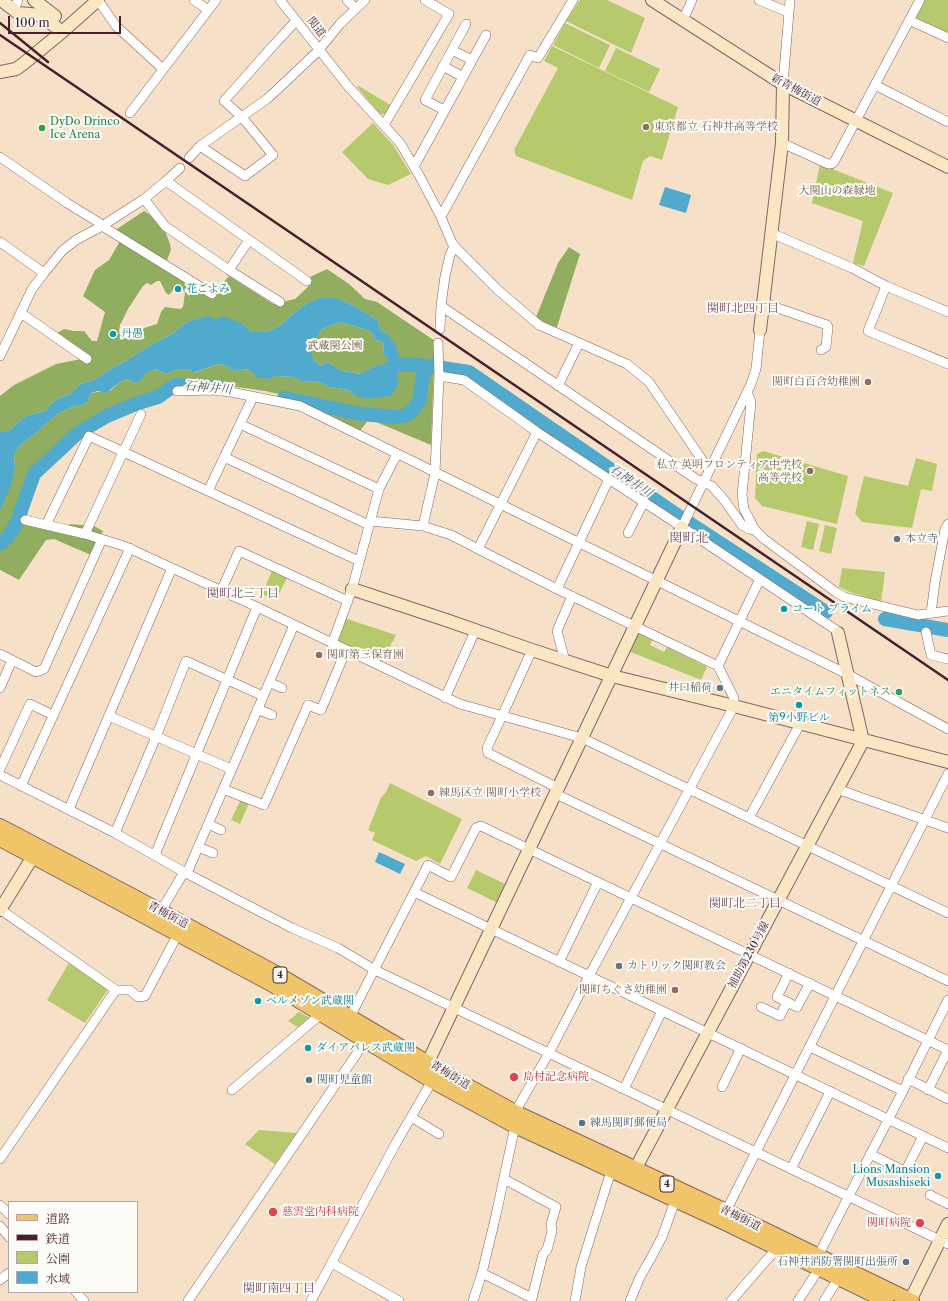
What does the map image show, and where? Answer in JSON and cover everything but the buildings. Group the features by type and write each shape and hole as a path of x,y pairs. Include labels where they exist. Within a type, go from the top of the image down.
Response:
{"main road":[{"name":"青梅街道","path":"0,826 36,851 178,934 271,984 432,1081 632,1174 726,1211 818,1262 838,1278 886,1301"},
{"name":"青梅街道","path":"0,839 36,851"},
{"name":"青梅街道","path":"59,864 161,911 274,972 428,1062 473,1090 515,1119 611,1171 632,1174 675,1201 777,1248 818,1262 911,1301"}],"street":[{"path":"1,0 14,4 18,14 41,15 65,30"},
{"path":"34,0 65,30"},
{"path":"194,0 208,10"},
{"path":"130,113 216,0"},
{"name":"関道","path":"280,0 347,85 400,143 414,165 454,246"},
{"path":"347,0 356,9"},
{"path":"189,158 200,146 266,99 312,57 365,0"},
{"path":"384,125 449,14 425,0"},
{"path":"440,215 443,213 530,55 538,58 573,0"},
{"name":"新青梅街道","path":"652,0 782,84 948,167"},
{"path":"683,20 692,0"},
{"path":"759,0 788,12"},
{"path":"311,1301 432,1081 428,1062 754,378 782,143 782,84 790,0"},
{"path":"782,143 831,164 834,162 920,0"},
{"path":"0,72 16,69 65,30 96,1 116,26 164,69"},
{"path":"909,20 948,38"},
{"path":"200,146 245,176 273,155 241,116 224,101 296,21"},
{"path":"444,110 424,100 466,24"},
{"path":"414,165 486,35"},
{"path":"452,50 472,60"},
{"path":"444,66 463,77"},
{"path":"875,85 948,122"},
{"path":"0,157 102,226 212,294"},
{"path":"0,356 32,289 70,244 102,226 144,199 180,168"},
{"path":"166,181 307,281"},
{"path":"144,199 165,226 229,270 280,302"},
{"path":"771,233 852,268 886,286 948,312"},
{"path":"229,270 249,240"},
{"path":"0,242 44,273"},
{"path":"440,329 445,276 450,255 454,246 498,290 539,325 627,364 649,382 709,470"},
{"path":"886,286 868,331 948,364"},
{"path":"763,303 827,325 826,347 821,350"},
{"path":"441,306 703,483 712,486 742,524 749,529 755,530"},
{"path":"21,313 87,359"},
{"path":"423,526 435,473 439,371 438,342"},
{"path":"558,386 579,343"},
{"path":"439,371 464,380 537,432 609,480 683,526 836,630 838,633 863,741"},
{"path":"177,391 212,390 300,406 847,674 948,730"},
{"path":"747,392 750,402 742,495 744,509 755,530 764,539 844,597 918,615 948,611"},
{"path":"208,491 253,397"},
{"path":"85,534 142,414"},
{"path":"240,424 380,489"},
{"path":"478,549 537,432"},
{"path":"46,525 89,436 359,561"},
{"path":"332,644 350,595 380,489 397,454"},
{"path":"224,457 370,523 423,526 451,535 556,589 718,666 734,698 734,706 589,976 515,1119 504,1179 482,1273 473,1301"},
{"path":"556,589 609,480"},
{"path":"628,533 644,502"},
{"path":"25,520 85,534 130,548 460,704 582,738 948,914"},
{"path":"931,613 945,529 948,525"},
{"path":"0,654 36,672 44,669 102,539"},
{"path":"21,786 130,548"},
{"path":"221,591 239,551 350,595 476,629 532,650 612,676 948,762"},
{"path":"69,809 172,568"},
{"path":"718,666 760,579"},
{"path":"565,661 557,631 572,596"},
{"path":"155,855 257,607"},
{"path":"161,911 186,872 198,847 294,625"},
{"path":"445,698 476,629"},
{"path":"926,632 931,655 948,659"},
{"path":"223,789 264,805 308,705 321,710 346,650"},
{"path":"532,650 486,748 488,753 557,791 660,844 948,981"},
{"path":"0,688 12,660"},
{"path":"115,833 156,737 186,660 263,696"},
{"path":"269,682 282,688"},
{"path":"0,769 30,704 54,715"},
{"path":"257,709 272,715"},
{"path":"109,716 232,769"},
{"path":"749,818 800,724"},
{"name":"補助第230号線","path":"632,1174 748,954 863,741"},
{"path":"726,1211 948,774"},
{"path":"0,775 115,833 292,928 338,948 375,970 944,1242"},
{"path":"837,789 948,828"},
{"path":"208,824 221,830"},
{"path":"350,1017 428,865 451,877 476,828 481,826 948,1050 928,1090"},
{"path":"198,847 213,853"},
{"path":"36,851 0,910 116,990 130,990 138,997 145,996 178,934"},
{"path":"560,962 598,882"},
{"path":"414,892 948,1148"},
{"path":"789,973 777,997 797,1007 810,983"},
{"path":"0,1159 116,990"},
{"path":"798,1301 848,1197 948,1000"},
{"path":"761,1007 780,1016 787,1002"},
{"path":"624,1089 662,1011"},
{"path":"232,1090 321,1014"},
{"path":"188,1301 366,1040"},
{"path":"810,1047 903,1091"},
{"path":"722,1087 741,1048"},
{"path":"908,1080 948,1099"},
{"path":"791,1169 830,1092"},
{"path":"411,1117 439,1134"},
{"path":"870,1154 902,1170 907,1168 923,1136"},
{"path":"575,1301 581,1267 611,1171"},
{"path":"482,1273 532,1298 543,1254 547,1250 552,1231 550,1224 556,1207 504,1179"},
{"path":"930,1195 948,1204"},
{"path":"630,1301 640,1277 662,1237 675,1201"},
{"path":"0,1205 8,1213"},
{"path":"911,1301 944,1242 948,1224"},
{"path":"0,1226 8,1236"},
{"path":"731,1301 777,1248"},
{"path":"332,1263 400,1301"},
{"path":"0,1280 8,1274"},
{"path":"824,1301 838,1278"},
{"path":"77,1293 84,1301"}],"green space":[{"path":"580,0 607,0 645,18 631,53 566,21"},
{"path":"923,0 948,0 948,35 913,18"},
{"path":"565,23 610,45 599,68 553,45"},
{"path":"552,46 678,107 662,160 650,156 643,161 632,200 516,156 514,150 558,68 544,61"},
{"path":"616,48 660,69 649,92 605,71"},
{"path":"359,86 392,106 387,114 380,114 357,87"},
{"path":"373,123 393,145 411,174 388,185 368,179 342,152"},
{"name":"大関山の森緑地","path":"820,164 893,193 864,266 853,263 863,221 812,203"},
{"path":"144,211 153,217 165,231 170,244 171,250 167,260 189,284 211,297 229,276 273,304 295,299 311,284 310,277 327,269 349,284 365,299 377,302 435,341 431,445 369,419 360,431 297,398 265,391 209,383 171,384 157,394 141,399 79,428 33,471 20,503 17,523 64,533 70,524 94,526 103,531 91,555 54,539 46,540 19,580 0,570 0,511 15,469 14,455 21,444 35,434 56,415 72,407 83,405 88,401 91,393 111,390 120,382 127,379 137,384 145,373 156,369 165,374 178,369 191,369 194,373 218,364 224,365 233,371 249,369 267,379 276,376 295,377 302,382 316,381 330,387 349,390 356,396 397,375 401,369 386,333 381,331 378,321 358,308 339,299 306,304 281,325 266,332 252,332 241,323 216,321 187,322 172,334 107,371 95,380 80,384 71,394 59,398 45,411 26,416 7,432 0,432 0,396 14,385 56,364 81,359 83,353 57,333 64,329 84,331 92,341 97,341 105,312 83,296 95,270 109,260 123,236 114,231","holes":["157,281 160,281 166,293 169,295 177,285 182,287 185,293 183,307 180,309 165,307 161,312 157,324 125,334 119,331 120,325 128,309 143,286 147,283 151,285"]},
{"path":"569,247 580,254 556,330 536,317 558,263"},
{"name":"武蔵関公園","path":"341,322 370,331 377,342 379,340 384,344 383,354 388,358 387,366 375,366 362,374 342,371 327,362 320,366 313,358 311,347 322,329"},
{"path":"763,451 848,476 837,524 762,506 755,498 757,454"},
{"path":"916,458 937,464 932,491 921,489 912,528 862,522 855,514 864,476 908,486"},
{"path":"807,521 819,524 813,550 801,547"},
{"path":"825,525 837,528 831,554 819,551"},
{"path":"842,568 885,572 881,602 839,587"},
{"path":"272,571 287,578 276,600 262,594"},
{"path":"344,618 396,635 381,663 336,642"},
{"path":"636,633 640,633 653,639 650,645 664,652 667,647 707,667 701,680 628,651"},
{"path":"390,783 462,819 440,864 426,856 416,861 372,840 375,833 368,830 381,798 386,792"},
{"path":"241,799 249,803 240,824 231,820"},
{"path":"476,870 507,885 498,903 467,888"},
{"path":"70,961 109,988 85,1023 47,1000"},
{"path":"299,1012 310,1018 299,1028 288,1021"},
{"path":"259,1130 297,1133 275,1164 245,1144"}],"water":[{"path":"665,187 691,195 686,213 659,205"},
{"path":"329,297 339,299 358,308 378,321 381,331 386,333 396,345 399,355 397,361 401,369 397,375 399,383 391,396 367,399 356,396 349,390 330,387 316,381 302,382 295,377 276,376 268,379 257,377 249,369 233,371 224,365 218,364 193,373 191,369 178,369 165,374 156,369 146,373 137,384 127,379 120,382 106,393 98,391 91,393 88,401 83,405 72,407 56,415 35,434 21,444 14,455 15,469 11,485 0,511 0,432 7,432 26,416 45,411 59,398 71,394 80,384 95,380 107,371 172,334 187,322 208,316 216,320 222,316 241,323 252,332 266,332 281,325 306,304 318,299","holes":["341,322 370,331 377,342 379,340 384,344 383,354 388,359 387,366 375,366 361,374 342,371 327,362 320,366 313,358 311,347 322,329"]},
{"path":"379,852 405,864 400,874 375,862"}],"waterway":[{"name":"石神井川","path":"383,374 396,364 429,366 469,372 677,515 826,612"},
{"name":"石神井川","path":"284,398 360,414 397,417 407,415 415,408 420,399 423,374 429,366"},
{"name":"石神井川","path":"0,544 8,537 17,522 34,474 78,433 107,416 138,403 158,397 175,385 218,387"},
{"name":"石神井川","path":"885,619 948,630"}],"railway":[{"path":"0,23 48,62"},
{"path":"0,35 948,680"}],"place":[{"name":"東京都立 石神井高等学校","path":"646,127"},
{"name":"DyDo Drinco Ice Arena","path":"42,128"},
{"name":"花ごよみ","path":"178,289"},
{"name":"丹愚","path":"113,334"},
{"name":"関町白百合幼稚園","path":"868,382"},
{"name":"私立 英明フロンティア中学校 高等学校","path":"810,471"},
{"name":"本立寺","path":"897,539"},
{"name":"コート プライム","path":"784,609"},
{"name":"関町第二保育園","path":"319,655"},
{"name":"井口稲荷","path":"720,688"},
{"name":"エニタイムフィットネス","path":"899,692"},
{"name":"第9小野ビル","path":"799,705"},
{"name":"練馬区立 関町小学校","path":"431,793"},
{"name":"カトリック関町教会","path":"619,966"},
{"name":"関町ちぐさ幼稚園","path":"675,990"},
{"name":"ベルメゾン武蔵関","path":"258,1001"},
{"name":"ダイアパレス武蔵関","path":"308,1048"},
{"name":"島村記念病院","path":"514,1077"},
{"name":"関町児童館","path":"309,1080"},
{"name":"練馬関町郵便局","path":"582,1123"},
{"name":"Lions Mansion Musashiseki","path":"938,1176"},
{"name":"慈雲堂内科病院","path":"273,1212"},
{"name":"関町病院","path":"920,1223"},
{"name":"石神井消防署関町出張所","path":"906,1262"}],"district":[{"name":"関町北四丁目","path":"743,309"},
{"name":"関町北","path":"689,538"},
{"name":"関町北三丁目","path":"243,594"},
{"name":"関町北二丁目","path":"745,904"},
{"name":"関町南四丁目","path":"279,1289"}]}
